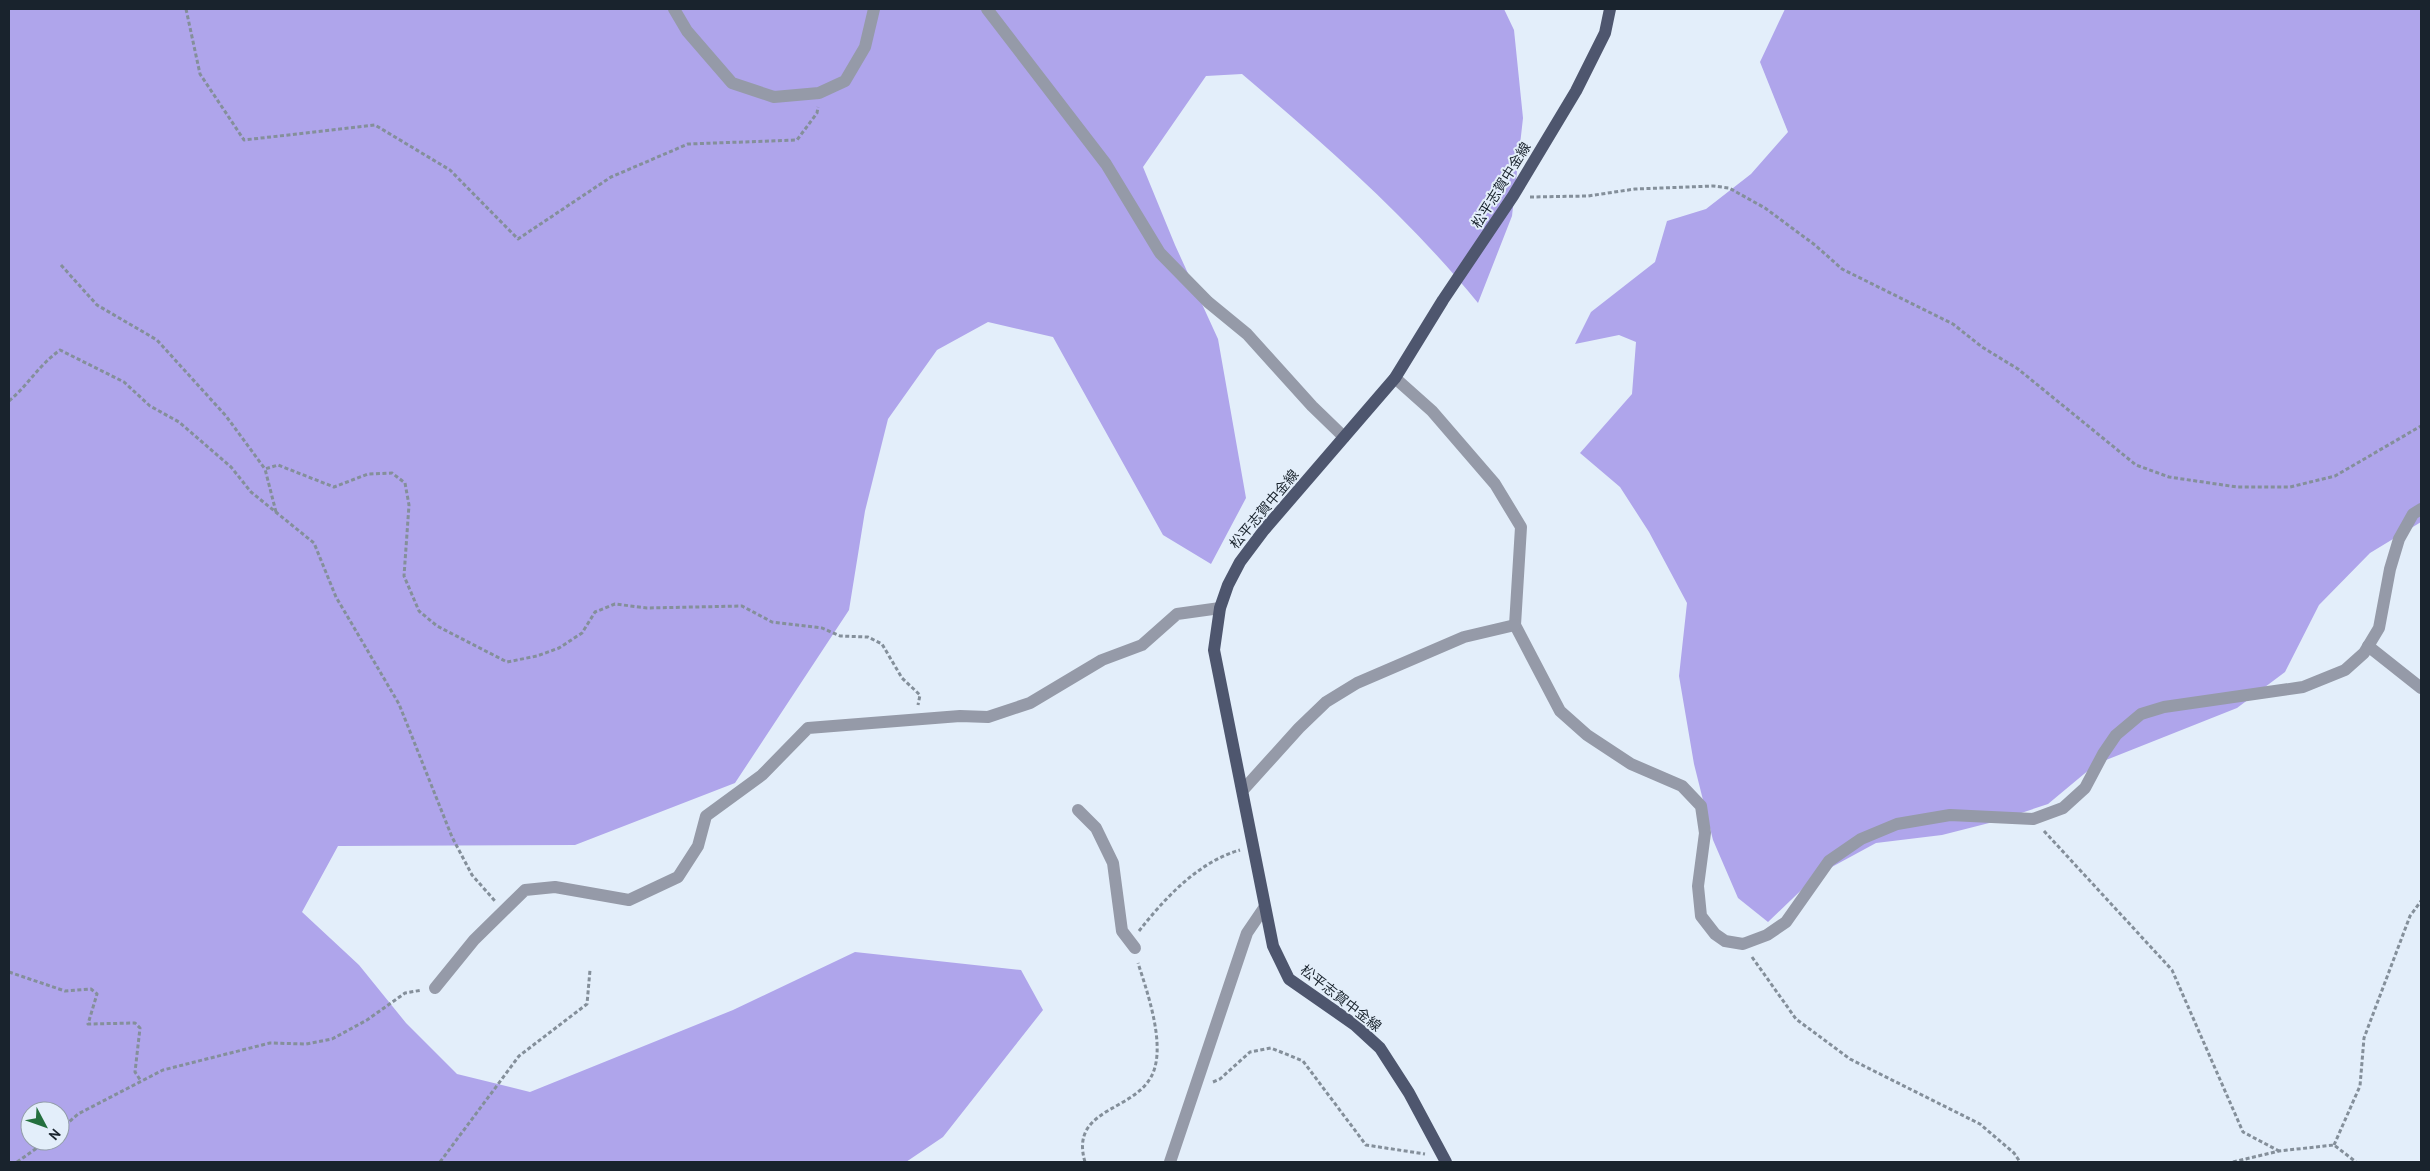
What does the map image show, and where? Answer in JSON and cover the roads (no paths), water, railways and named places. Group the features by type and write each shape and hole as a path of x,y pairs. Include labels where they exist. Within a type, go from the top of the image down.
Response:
{"main road":[{"name":"松平志賀中金線","path":"1444,1159 1409,1094 1380,1048 1355,1025 1289,979 1273,946 1214,650 1220,608 1240,562 1264,530 1394,378 1443,300 1513,196 1576,91 1605,33 1610,9"}],"street":[{"path":"674,9 688,31 732,83 774,97 819,93 844,81 865,47 874,9"},
{"path":"987,9 1106,164 1160,253 1208,302 1247,334 1312,406 1344,437"},
{"path":"1394,378 1432,411 1495,484 1521,527 1515,625 1560,712 1587,735 1630,764 1682,786 1701,806 1705,833 1698,886 1701,916 1715,934 1725,941 1743,944 1767,935 1786,922 1829,861 1861,839 1896,824 1950,815 2033,819 2063,808 2085,788 2103,754 2116,735 2141,714 2164,707 2303,687 2345,670 2364,653 2380,628 2390,569 2399,540 2413,514 2421,509"},
{"path":"436,988 474,940 525,890 555,887 629,900 678,877 698,846 706,816 762,775 808,728 960,716 988,717 1030,703 1102,660 1142,645 1177,614 1220,608"},
{"path":"1243,790 1299,728 1326,702 1357,683 1464,637 1515,625"},
{"path":"2368,646 2421,688"},
{"path":"1078,810 1096,828 1112,863 1122,931 1135,948"},
{"path":"1170,1162 1247,933 1264,908"}]}
